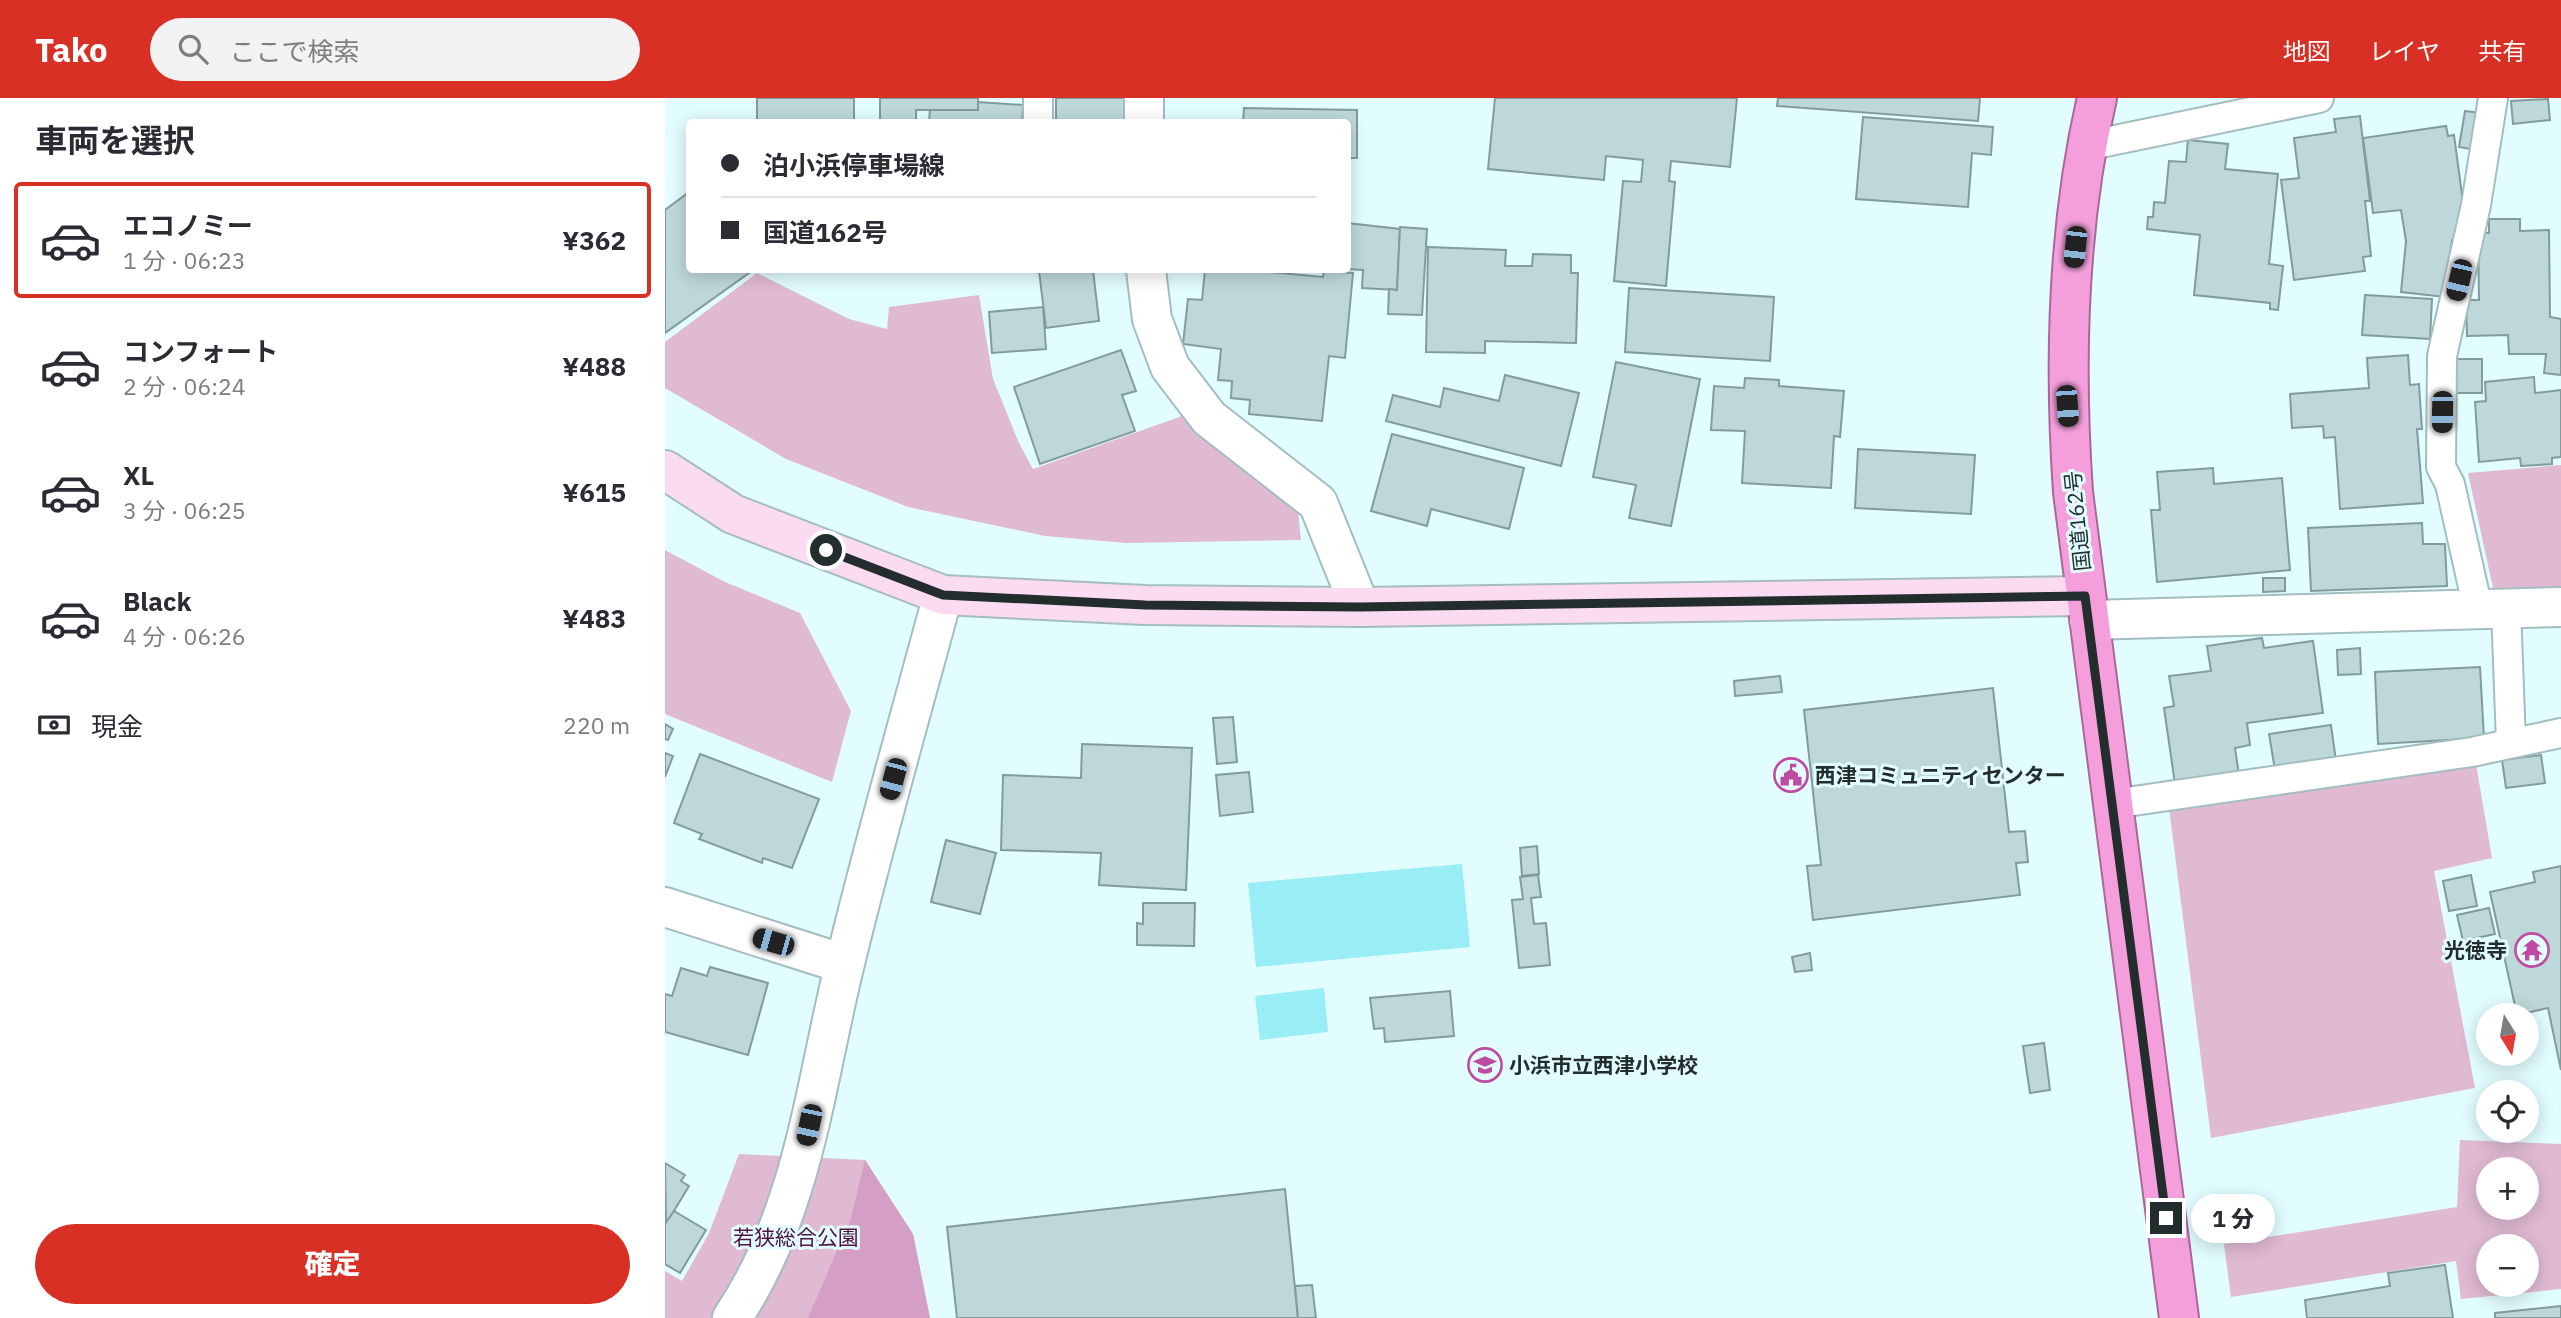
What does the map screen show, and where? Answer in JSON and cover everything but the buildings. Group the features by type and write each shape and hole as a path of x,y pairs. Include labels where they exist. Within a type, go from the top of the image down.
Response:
{"highway":[{"name":"国道162号","path":"2097,98 2086,146 2070,297 2067,406 2087,608 2179,1318"}],"main road":[{"path":"665,470 733,514 943,595 1145,605 2087,608"}],"street":[{"path":"1144,98 1144,119"},
{"path":"1146,273 1152,319 1170,367 1209,418 1318,503 1360,607"},
{"path":"732,1318 749,1294 797,1179 844,964 943,595"},
{"path":"2087,608 2561,607"},
{"path":"665,908 844,964"}],"lane":[{"path":"1038,98 1038,119"},
{"path":"2086,146 2319,98"},
{"path":"2493,98 2476,205 2442,356 2441,467 2450,484 2492,608 2511,743"},
{"path":"2113,804 2458,754 2561,733"}],"green space":[{"path":"757,273 849,319 887,329 889,307 979,295 993,379 1019,443 1033,469 1185,415 1298,510 1301,540 1126,543 1045,536 908,507 786,459 665,388 665,342"},
{"path":"2561,465 2561,587 2493,588 2468,473"},
{"path":"665,550 725,582 800,613 851,711 832,782 665,714"},
{"path":"2476,764 2492,858 2434,871 2475,1088 2211,1138 2169,808"},
{"path":"2460,1140 2476,1141 2476,1143 2561,1144 2561,1289 2539,1291 2539,1234 2476,1234 2476,1297 2481,1297 2461,1299 2456,1261 2231,1297 2224,1244 2457,1207"},
{"name":"若狭総合公園","path":"739,1154 865,1160 913,1234 930,1318 665,1318 665,1271 682,1281 709,1233"}],"shaded area":[{"path":"865,1160 913,1234 930,1318 808,1318 851,1218"}],"water":[{"path":"1462,864 1470,947 1256,967 1248,883"},
{"path":"1324,988 1328,1032 1260,1040 1255,996"}],"place":[{"name":"西津コミュニティセンター","path":"1791,775"},
{"name":"光徳寺","path":"2532,950"},
{"name":"小浜市立西津小学校","path":"1485,1065"}],"route":[{"path":"826,550 943,595 1145,605 1360,607 2085,596 2166,1218"}]}
